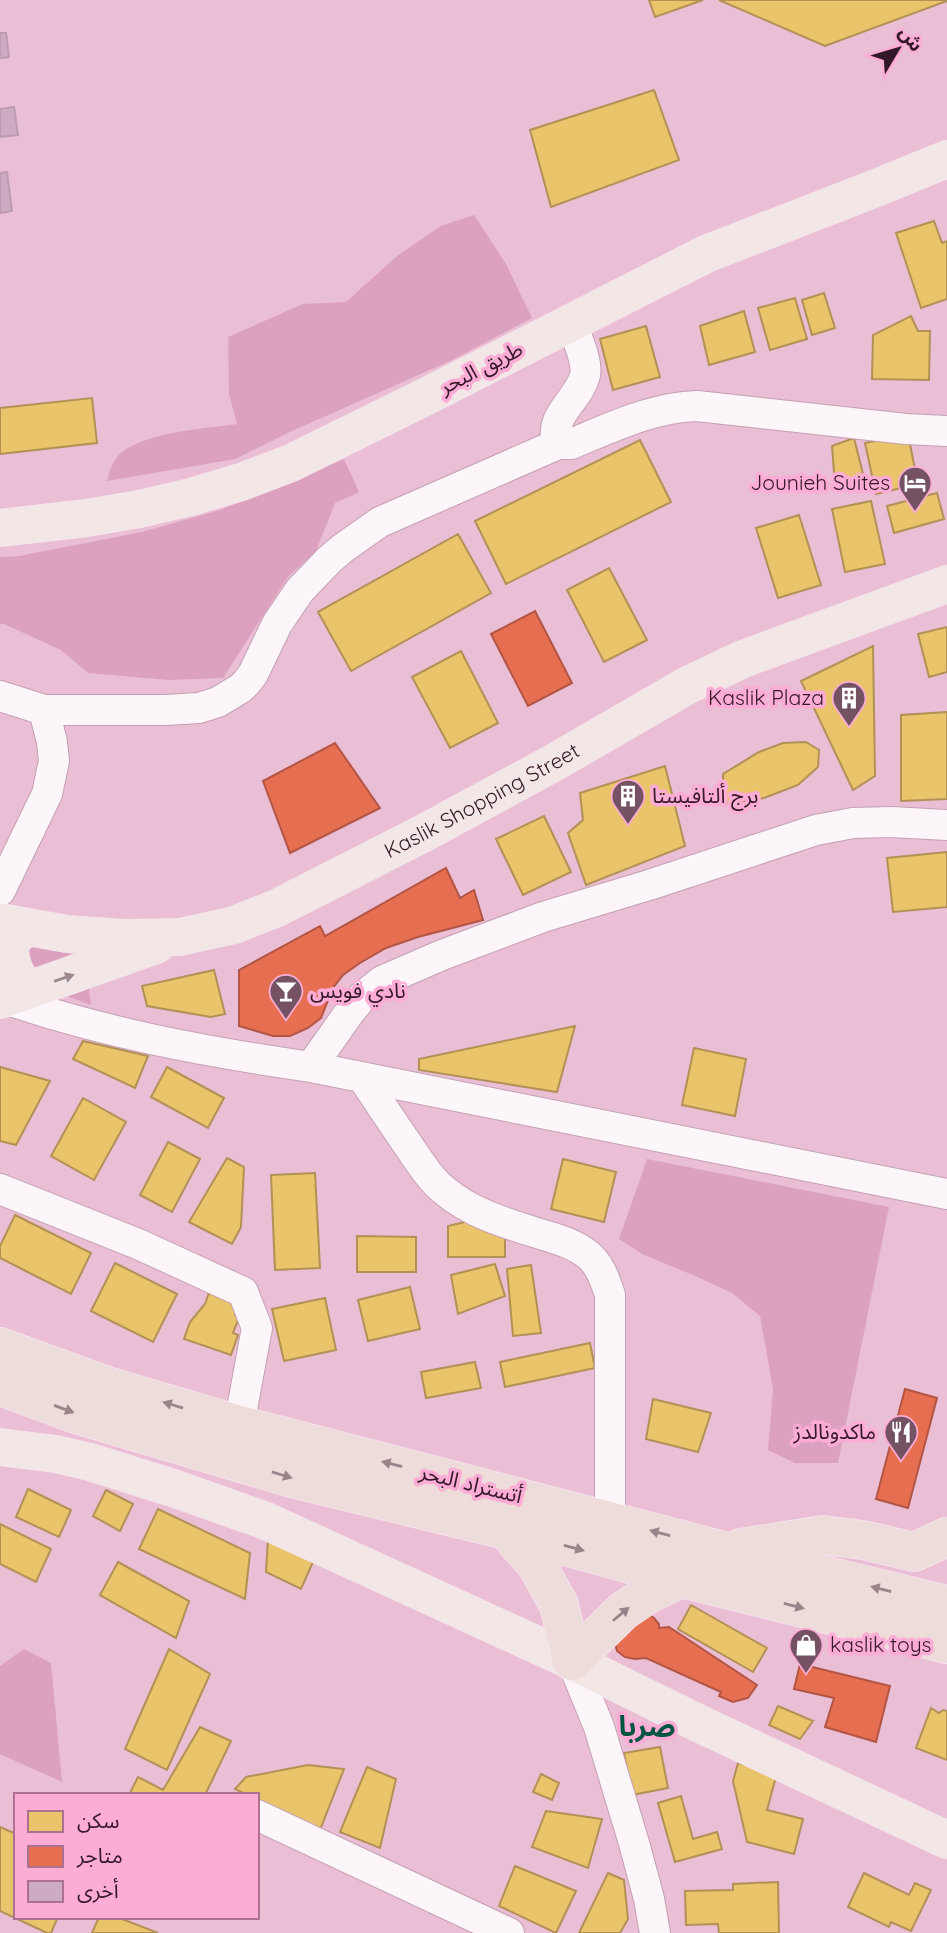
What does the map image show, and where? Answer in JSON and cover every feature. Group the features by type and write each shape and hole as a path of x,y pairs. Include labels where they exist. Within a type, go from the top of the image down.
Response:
{"highway":[{"name":"أتستراد البحر","path":"0,1347 110,1387 239,1425 724,1551 947,1605"},
{"name":"أتستراد البحر","path":"0,1386 76,1413 292,1478 506,1530 682,1578 947,1644"},
{"path":"506,1530 537,1565 559,1605 572,1661"},
{"path":"724,1551 823,1535 863,1540 914,1552 947,1536"},
{"path":"572,1661 623,1611 648,1594 682,1578"}],"main road":[{"name":"طريق البحر","path":"0,528 139,509 242,482 291,463 706,254 947,159"},
{"name":"Kaslik Shopping Street","path":"16,925 67,934 180,937 234,925 277,908 424,833 555,762 688,685 743,659 947,583"},
{"path":"16,925 15,931 2,943 1,950 11,997 180,937"},
{"path":"0,1447 56,1454 90,1462 266,1521 572,1661 947,1840"}],"street":[{"path":"558,444 555,430 557,421 579,390 585,374 585,364 571,322"},
{"path":"0,696 44,710 166,710 199,708 218,702 241,688 253,674 277,624 300,590 330,559 380,522 558,444 570,443 649,415 697,406 947,431"},
{"path":"0,891 47,794 54,761 44,710"},
{"path":"311,1067 363,996 383,981 442,955 543,917 816,830 853,823 947,825"},
{"path":"11,997 85,1024 156,1041 311,1067 947,1194"},
{"path":"363,1078 421,1164 447,1194 498,1220 564,1242 587,1254 598,1265 610,1295 610,1520"},
{"path":"0,1189 138,1244 243,1292 257,1328 239,1425"},
{"path":"572,1661 599,1727 634,1843 656,1933"},
{"path":"259,1816 509,1933"}],"shaded area":[{"path":"474,215 506,264 532,318 450,361 235,459 107,481 115,460 138,443 171,433 237,424 229,394 228,337 303,304 346,302 397,256 441,226"},
{"path":"344,459 359,492 335,503 316,551 288,577 223,678 168,680 88,673 61,650 0,624 0,557 19,556 142,532 220,510"},
{"path":"97,941 33,973 10,946"},
{"path":"92,974 89,991 91,1005 47,989"},
{"path":"647,1159 889,1207 838,1463 795,1463 768,1450 773,1389 760,1316 732,1293 644,1255 619,1239"},
{"path":"24,1649 51,1663 62,1782 0,1754 0,1666"}],"building: سكن":[{"path":"649,0 703,0 655,17"},
{"path":"719,0 947,0 947,1 825,46"},
{"path":"654,90 679,160 551,207 530,130"},
{"path":"934,221 942,243 947,241 947,299 921,308 896,233"},
{"path":"824,293 835,328 812,335 802,300"},
{"path":"795,298 807,339 770,350 758,308"},
{"path":"744,311 755,352 709,365 700,326"},
{"path":"911,316 918,331 930,331 929,380 872,379 873,335"},
{"path":"646,326 660,377 613,390 600,339"},
{"path":"92,398 97,443 0,454 0,408"},
{"path":"908,434 918,484 876,494 865,443"},
{"path":"854,438 864,478 835,486 832,446"},
{"path":"640,440 671,502 506,584 475,521"},
{"name":"Jounieh Suites","path":"937,493 944,519 894,533 887,506"},
{"path":"871,501 885,564 845,572 832,509"},
{"path":"799,515 821,585 778,598 756,528"},
{"path":"458,534 491,593 351,671 318,612"},
{"path":"609,568 647,640 604,662 567,590"},
{"path":"947,627 947,672 929,677 918,634"},
{"name":"Kaslik Plaza","path":"873,646 875,776 853,790 801,681"},
{"path":"461,651 498,723 450,748 412,677"},
{"path":"947,712 947,799 901,801 901,715"},
{"path":"806,742 819,750 818,767 798,785 764,798 723,804 723,774 759,752 783,743"},
{"name":"برج ألتافيستا","path":"665,766 685,846 586,885 568,833 583,820 580,793"},
{"path":"544,816 571,872 523,895 496,839"},
{"path":"947,852 947,907 893,912 887,858"},
{"path":"214,970 225,1014 211,1017 147,1006 142,986"},
{"path":"575,1026 557,1092 419,1070 419,1059"},
{"path":"83,1041 148,1056 135,1088 73,1059"},
{"path":"694,1048 746,1059 735,1116 682,1105"},
{"path":"0,1067 50,1081 16,1145 0,1141"},
{"path":"167,1067 224,1098 208,1128 151,1097"},
{"path":"83,1098 126,1122 94,1180 51,1156"},
{"path":"168,1142 200,1159 172,1212 140,1195"},
{"path":"227,1158 244,1167 241,1227 232,1244 189,1222"},
{"path":"563,1159 616,1172 604,1222 551,1209"},
{"path":"315,1173 320,1268 275,1270 271,1175"},
{"path":"15,1215 91,1253 71,1294 0,1258 0,1246"},
{"path":"469,1221 505,1230 505,1257 448,1257 448,1226"},
{"path":"357,1236 416,1237 416,1272 357,1272"},
{"path":"115,1263 177,1294 153,1342 91,1311"},
{"path":"495,1264 505,1296 458,1314 451,1275"},
{"path":"531,1265 541,1333 513,1336 507,1269"},
{"path":"410,1287 420,1329 368,1341 358,1300"},
{"path":"210,1290 237,1302 235,1315 240,1315 233,1333 238,1335 231,1355 184,1339 190,1322 205,1304"},
{"path":"325,1298 336,1350 284,1361 272,1309"},
{"path":"590,1343 595,1368 505,1387 500,1362"},
{"path":"475,1362 481,1388 426,1398 421,1372"},
{"path":"653,1399 711,1413 698,1452 646,1439"},
{"path":"28,1489 71,1510 59,1537 16,1517"},
{"path":"106,1490 133,1504 120,1531 93,1516"},
{"path":"158,1509 250,1553 245,1599 139,1549"},
{"path":"0,1524 51,1549 36,1582 0,1564"},
{"path":"268,1539 313,1562 301,1589 266,1572"},
{"path":"118,1562 189,1601 176,1638 100,1595"},
{"path":"691,1605 767,1648 753,1672 678,1629"},
{"path":"169,1649 210,1674 167,1770 125,1749"},
{"path":"778,1706 813,1721 800,1739 769,1725"},
{"path":"931,1708 939,1713 947,1711 947,1760 916,1748"},
{"path":"200,1727 231,1741 206,1793 130,1793 138,1777 163,1790"},
{"path":"660,1747 668,1788 632,1795 624,1753"},
{"path":"738,1763 777,1773 767,1810 803,1819 794,1854 747,1842 733,1781"},
{"path":"308,1765 344,1769 320,1830 259,1801 259,1793 243,1793 235,1789 246,1777"},
{"path":"367,1767 396,1779 380,1848 340,1832"},
{"path":"541,1774 559,1783 552,1800 533,1792"},
{"path":"681,1796 693,1839 717,1832 722,1849 675,1862 658,1803"},
{"path":"546,1811 602,1819 588,1868 532,1847"},
{"path":"0,1827 14,1833 14,1918 0,1911"},
{"path":"515,1866 576,1891 556,1933 499,1906"},
{"path":"608,1873 624,1880 628,1919 620,1933 579,1933"},
{"path":"864,1873 909,1895 915,1883 931,1890 911,1931 891,1922 889,1927 848,1907"},
{"path":"778,1882 779,1933 719,1933 718,1924 686,1925 685,1891 733,1890 733,1884"},
{"path":"17,1919 57,1919 51,1933"},
{"path":"98,1919 122,1919 158,1933 92,1933"}],"building: متاجر":[{"path":"535,611 572,683 528,706 491,634"},
{"path":"335,743 380,808 290,853 263,781"},
{"path":"446,868 460,898 474,890 483,920 386,948 360,963 343,975 333,988 321,1018 308,1028 290,1036 273,1036 239,1026 239,970 320,926 325,936"},
{"path":"905,1389 937,1398 908,1508 876,1499"},
{"path":"647,1613 659,1624 659,1628 669,1627 757,1685 748,1698 733,1702 719,1696 721,1692 646,1658 625,1657 617,1651 615,1643"},
{"path":"800,1664 890,1686 876,1742 825,1727 834,1698 794,1689"}],"building: أخرى":[{"path":"0,33 6,33 9,57 0,58"},
{"path":"14,107 18,135 0,137 0,109"},
{"path":"7,172 12,211 0,213 0,173"}],"place":[{"name":"Jounieh Suites","path":"915,513"},
{"name":"Kaslik Plaza","path":"849,728"},
{"name":"برج ألتافيستا","path":"628,826"},
{"name":"نادي فويس","path":"286,1021"},
{"name":"ماكدونالدز","path":"901,1462"},
{"name":"kaslik toys","path":"806,1675"}],"district":[{"name":"صربا","path":"647,1726"}]}
